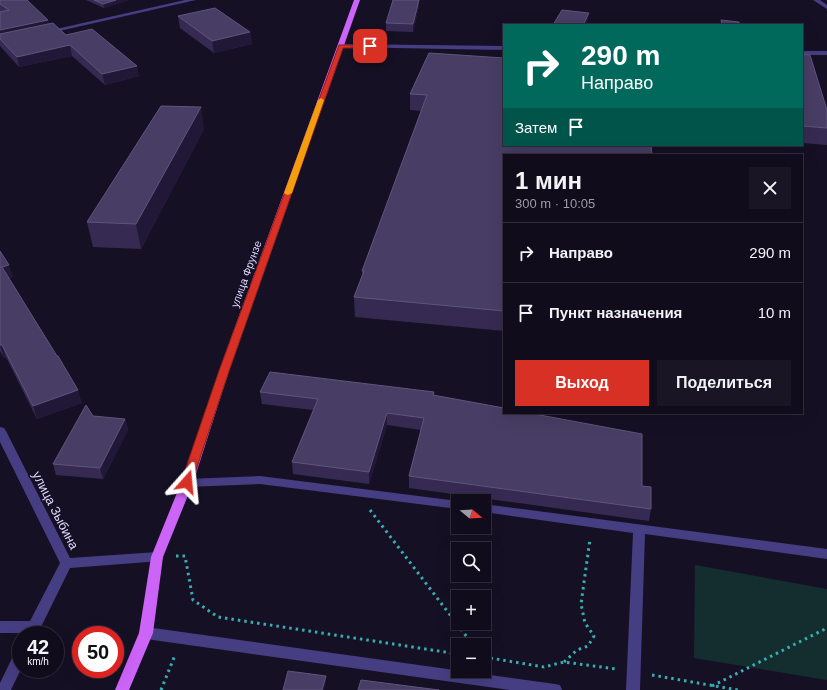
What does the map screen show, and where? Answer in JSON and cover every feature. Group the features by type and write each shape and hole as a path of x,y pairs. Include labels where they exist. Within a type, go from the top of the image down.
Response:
{"main road":[{"name":"улица Фрунзе","path":"122,690 146,633 157,557 187,482 227,363 357,0"}],"street":[{"path":"38,34 193,0"},
{"path":"816,0 827,7"},
{"path":"341,46 503,48"},
{"path":"803,53 827,53"},
{"name":"улица Зыбина","path":"0,431 66,563 157,557"},
{"path":"187,482 260,480 451,504"},
{"path":"491,509 827,554"},
{"path":"633,690 639,528"},
{"path":"34,626 66,563"},
{"path":"0,626 12,628"},
{"path":"146,633 555,690"},
{"path":"4,690 12,673"}],"path":[{"path":"357,492 468,638"},
{"path":"564,662 577,650 588,646 594,636 585,623 582,604 593,522"},
{"path":"157,557 185,556 193,600 218,617 451,653"},
{"path":"711,686 827,628"},
{"path":"491,659 544,667 564,662 738,690"}],"green space":[{"path":"695,565 827,589 827,680 694,658"}],"building":[{"path":"0,0 27,0 48,20 0,30 0,12 9,10 0,4"},
{"path":"94,0 116,0 103,4"},
{"path":"393,0 419,0 413,24 386,23"},
{"path":"215,8 250,32 212,41 178,16"},
{"path":"562,10 589,13 584,24 554,24"},
{"path":"721,20 739,22 740,24 722,24"},
{"path":"53,23 66,35 92,29 137,66 102,74 70,45 17,57 0,39 0,34"},
{"path":"429,53 503,58 503,146 651,146 652,154 503,154 503,311 354,297 364,271 362,271 427,95 410,94"},
{"path":"803,54 810,55 827,110 827,128 803,126"},
{"path":"161,106 201,107 136,224 87,222"},
{"path":"0,251 9,265 2,267 78,390 33,406 2,345 0,345"},
{"path":"270,372 434,392 433,395 503,408 503,414 534,414 642,434 642,486 651,487 651,509 409,476 424,418 387,413 369,472 292,462 318,399 260,392"},
{"path":"86,405 93,416 125,419 100,468 53,464"},
{"path":"288,671 326,676 322,690 283,690"},
{"path":"361,680 439,690 358,690"}],"slow traffic":[{"path":"288,193 321,100"}],"route":[{"path":"187,482 224,371 341,46 370,46"}]}
